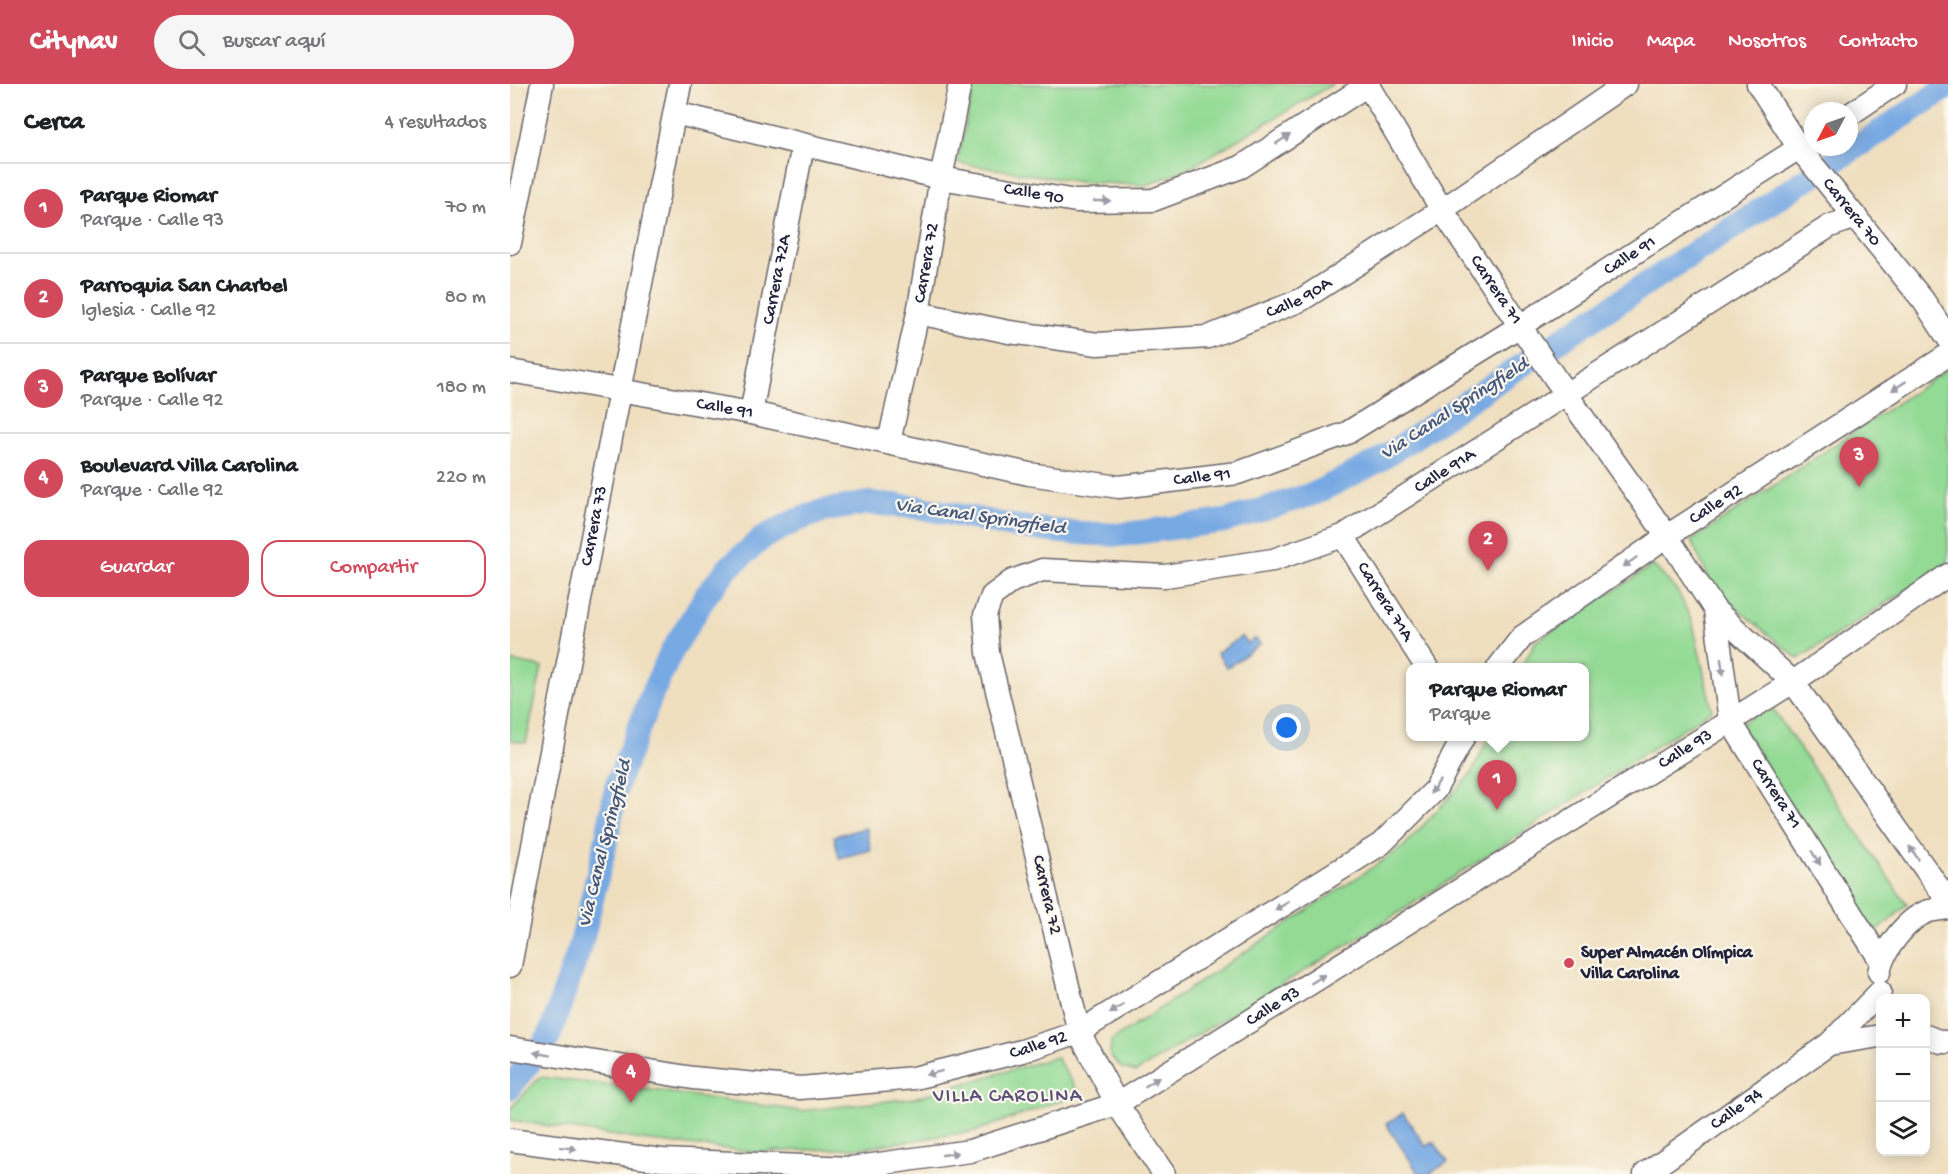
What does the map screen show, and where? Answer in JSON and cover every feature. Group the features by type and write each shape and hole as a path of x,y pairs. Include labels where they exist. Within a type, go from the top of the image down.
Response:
{"street":[{"path":"510,243 542,84"},
{"name":"Carrera 73","path":"510,966 681,84"},
{"name":"Carrera 72","path":"889,442 918,313 960,84"},
{"name":"Calle 90","path":"675,113 941,178 1076,201 1153,200 1240,167 1368,84"},
{"name":"Carrera 71","path":"1368,84 1442,210 1715,609 1793,682 1948,901"},
{"name":"Calle 90A","path":"918,313 1009,332 1098,344 1208,338 1301,300 1442,210 1626,84"},
{"name":"Carrera 70","path":"1758,84 1804,146"},
{"path":"1858,109 1895,84"},
{"name":"Carrera 72A","path":"751,413 803,145"},
{"name":"Calle 91","path":"510,370 751,413 1029,474 1119,487 1238,473 1347,433 1525,334 1804,154"},
{"name":"Carrera 70","path":"1811,156 1835,193 1923,300 1948,338"},
{"name":"Calle 91A","path":"993,596 1012,581 1042,570 1165,576 1273,560 1343,536 1561,386 1830,226 1856,217"},
{"name":"Calle 92","path":"1502,663 1522,637 1667,536 1948,355"},
{"name":"Carrera 71A","path":"1343,536 1424,663"},
{"name":"Calle 93","path":"510,1140 662,1160 851,1168 970,1151 1117,1104 1793,682 1948,575"},
{"name":"Carrera 72","path":"993,596 985,615 988,653 1079,1032 1117,1104 1164,1174"},
{"name":"Carrera 71","path":"1715,609 1730,721 1881,961"},
{"name":"Calle 92","path":"513,1049 693,1078 800,1088 914,1078 1022,1050 1079,1032 1381,844 1436,790 1461,741"},
{"path":"1882,994 1879,976 1881,961 1892,943 1908,925 1927,912 1948,908"},
{"name":"Calle 94","path":"1645,1174 1829,1044 1876,1001"},
{"name":"Calle 94","path":"1829,1044 1876,1037"}],"green space":[{"path":"974,84 1333,84 1191,167 1147,185 1080,182 957,163"},
{"path":"1948,369 1948,564 1798,659 1715,590 1691,541"},
{"path":"1653,565 1678,592 1693,624 1712,710 1375,928 1136,1072 1122,1068 1110,1056 1111,1041 1403,847 1471,774 1487,741 1589,741 1589,663 1524,663 1535,642"},
{"path":"510,661 542,667 526,743 510,740"},
{"path":"1770,705 1907,905 1872,936 1740,725"},
{"path":"1056,1057 1080,1094 976,1131 860,1148 756,1152 650,1141 510,1120 510,1109 540,1077 801,1111 914,1098"}],"water":[{"path":"1242,636 1248,644 1255,638 1260,644 1227,668 1217,653"},
{"path":"866,828 871,850 839,858 834,836"},
{"path":"1403,1113 1426,1147 1434,1142 1448,1162 1429,1174 1419,1174 1386,1124"}],"waterway":[{"name":"Via Canal Springfield","path":"510,1088 549,1037 581,944 606,842 617,784 654,689 672,651 707,594 729,567 764,537 795,521 822,511 868,503 917,507 1012,526 1061,532 1118,535 1225,521 1316,493 1380,460 1948,87"}],"place":[{"name":"Parque Bolívar","path":"1859,487"},
{"name":"Parroquia San Charbel","path":"1488,571"},
{"name":"Parque Riomar","path":"1497,810"},
{"name":"Super Almacén Olímpica Villa Carolina","path":"1569,963"},
{"name":"Boulevard Villa Carolina","path":"631,1103"}],"district":[{"name":"VILLA CAROLINA","path":"1008,1097"}]}
